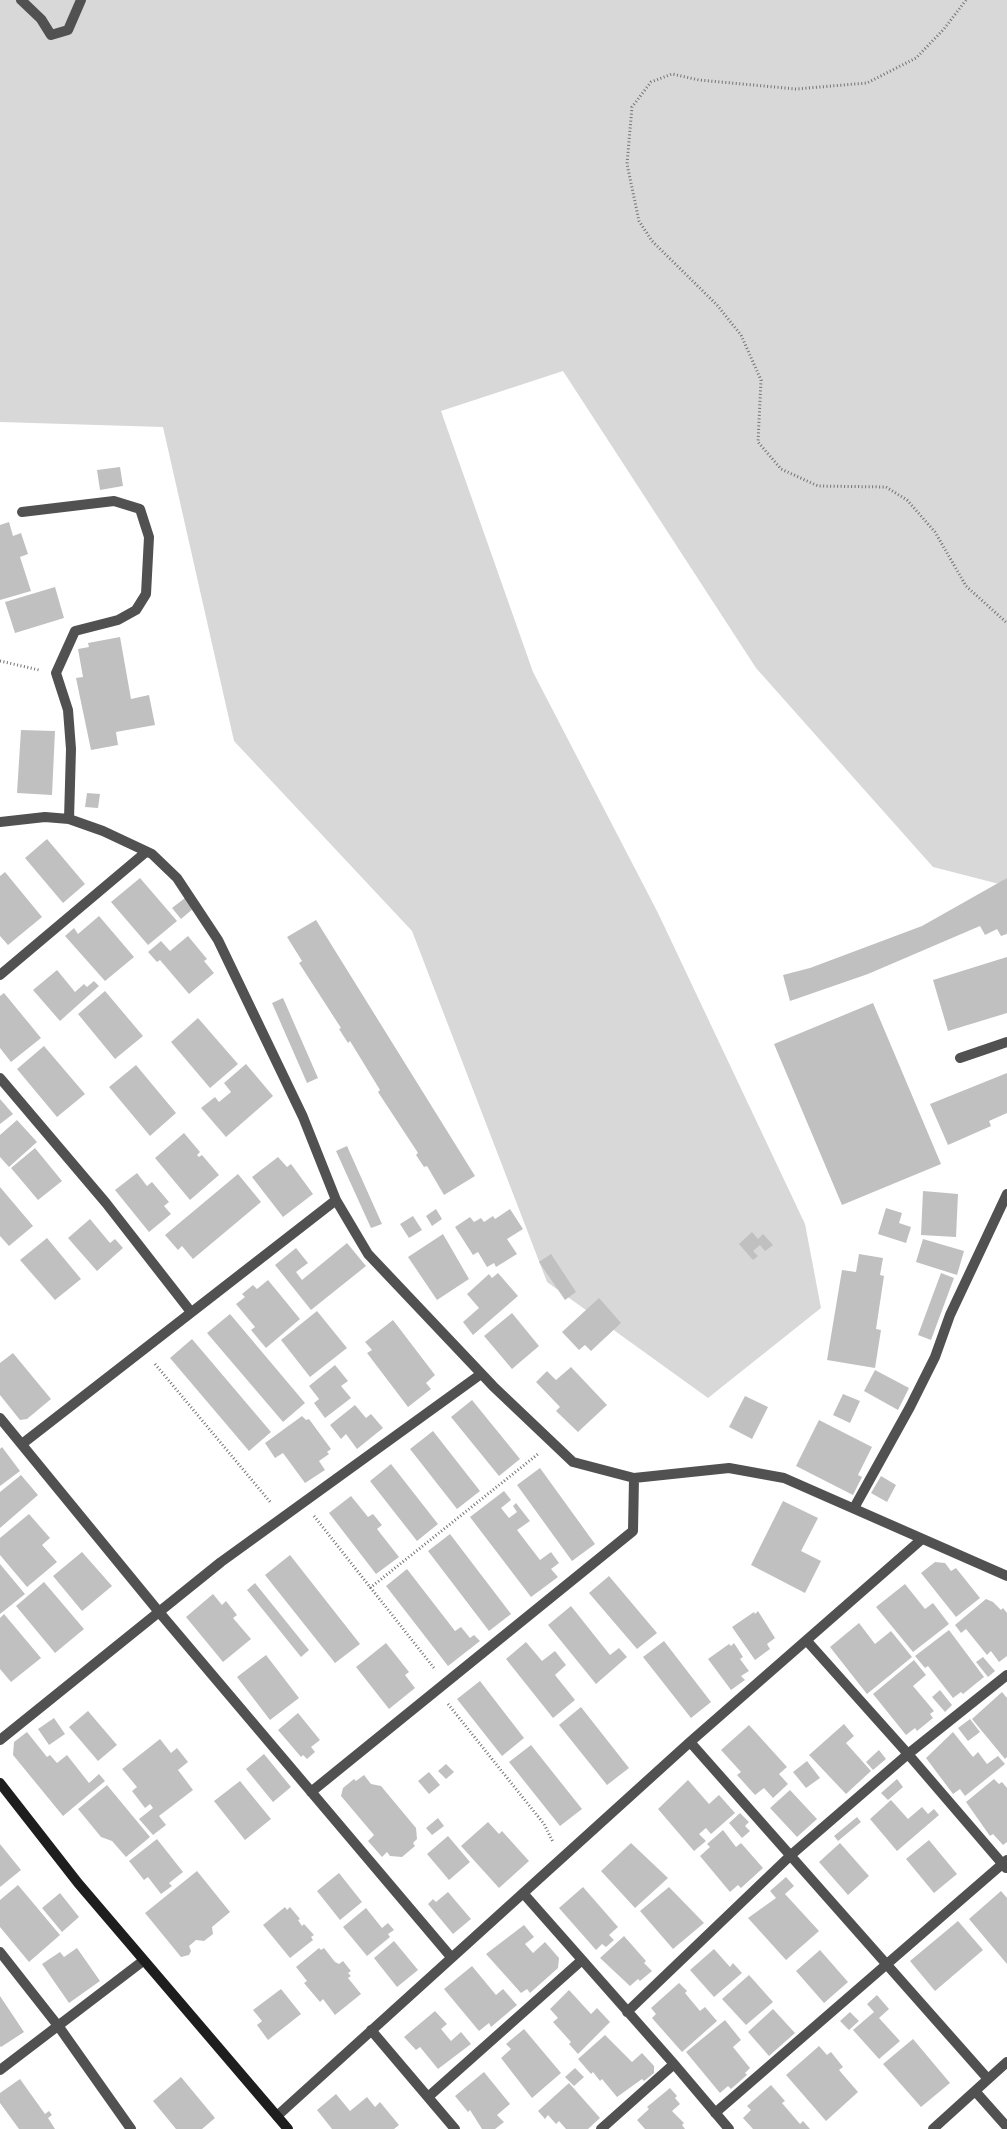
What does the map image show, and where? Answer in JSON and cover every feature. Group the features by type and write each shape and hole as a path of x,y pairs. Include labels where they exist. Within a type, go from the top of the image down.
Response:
{"street":[{"path":"20,0 41,19 51,35 68,30 81,0"},
{"path":"22,512 114,501 140,509 149,536 146,594 136,610 118,620 75,631 56,674 68,710 71,749 69,819"},
{"path":"0,822 44,817 69,819 103,831 152,854 177,878 218,940 302,1117 336,1200 368,1254 481,1374 573,1462 634,1478 730,1468 784,1478 1007,1576"},
{"path":"0,975 146,852"},
{"path":"960,1058 1007,1042"},
{"path":"0,1078 106,1203 191,1312"},
{"path":"854,1508 910,1407 935,1357 950,1315 1007,1194"},
{"path":"22,1444 336,1200"},
{"path":"0,1740 221,1562 481,1374"},
{"path":"0,1418 159,1612 451,1957"},
{"path":"311,1792 633,1531 634,1478"},
{"path":"277,2116 690,1742 922,1539"},
{"path":"715,2113 1006,1864 807,1641"},
{"path":"627,2012 791,1855 908,1754 1007,1675"},
{"path":"690,1742 988,2079"},
{"path":"0,1783 78,1883 288,2129"},
{"path":"523,1893 729,2129"},
{"path":"0,1952 59,2027 131,2129"},
{"path":"428,2097 582,1960"},
{"path":"0,2070 144,1961"},
{"path":"371,2030 455,2129"},
{"path":"933,2129 1007,2062"},
{"path":"601,2129 674,2064"},
{"path":"975,2091 1007,2127"}],"path":[{"path":"966,0 944,29 916,58 867,82 796,89 699,80 672,74 651,82 632,107 627,164 639,221 652,241 717,305 741,335 761,380 758,442 781,469 818,486 886,487 907,500 935,532 966,586 1007,623"},
{"path":"0,661 56,674"},
{"path":"142,1350 283,1517"},
{"path":"370,1588 553,1443"},
{"path":"303,1503 446,1682"},
{"path":"436,1690 544,1824 561,1859"}],"shaded area":[{"path":"0,0 1007,0 1007,886 933,867 756,668 563,371 441,411 533,672 658,913 805,1224 821,1308 708,1398 547,1282 412,931 234,741 163,427 0,422"}],"building":[{"path":"120,467 123,486 100,490 97,470"},
{"path":"9,522 13,536 21,533 28,554 20,557 31,591 0,600 0,525"},
{"path":"55,587 64,618 15,633 5,602"},
{"path":"120,637 131,699 149,695 155,725 116,732 118,745 91,750 76,678 83,677 78,649 89,647 88,643"},
{"path":"21,730 55,731 52,795 17,793"},
{"path":"87,793 100,794 98,808 85,807"},
{"path":"47,839 85,884 63,903 25,858"},
{"path":"5,872 42,917 8,945 0,936 0,876"},
{"path":"140,878 177,921 148,945 111,902"},
{"path":"1007,878 1007,934 1001,936 997,929 985,935 980,926 868,974 790,1001 783,975 810,968 922,926"},
{"path":"185,898 194,908 181,919 172,908"},
{"path":"99,916 134,957 105,981 65,936 74,928 78,934"},
{"path":"316,920 475,1176 444,1195 427,1166 424,1167 416,1155 418,1153 378,1092 380,1090 350,1041 348,1043 339,1029 341,1028 299,963 302,961 287,937"},
{"path":"188,936 207,959 204,961 214,973 189,994 160,960 157,962 148,952 161,941 170,951"},
{"path":"1007,957 1007,1013 948,1031 933,980"},
{"path":"57,970 75,992 84,984 87,987 94,981 99,986 60,1021 33,990"},
{"path":"105,991 143,1036 115,1059 78,1014"},
{"path":"4,993 41,1038 11,1062 0,1048 0,996"},
{"path":"283,998 318,1078 307,1083 272,1003"},
{"path":"873,1003 941,1164 842,1205 774,1044"},
{"path":"198,1018 238,1064 210,1088 171,1042"},
{"path":"44,1046 85,1094 57,1117 17,1069"},
{"path":"246,1064 273,1096 226,1137 201,1108 215,1097 219,1102 231,1092 224,1083"},
{"path":"136,1065 176,1113 150,1136 109,1087"},
{"path":"1007,1073 1007,1113 989,1121 991,1126 948,1145 930,1104"},
{"path":"0,1099 13,1114 0,1124"},
{"path":"17,1120 37,1142 9,1167 0,1157 0,1135"},
{"path":"184,1133 200,1152 197,1155 199,1157 202,1155 219,1175 190,1200 155,1158"},
{"path":"347,1146 382,1224 371,1228 336,1151"},
{"path":"35,1148 62,1181 38,1200 11,1168"},
{"path":"278,1157 287,1167 291,1164 313,1194 283,1217 252,1177"},
{"path":"137,1173 147,1186 152,1182 169,1202 164,1206 171,1214 149,1232 115,1190"},
{"path":"238,1174 261,1202 193,1259 182,1246 178,1250 165,1235"},
{"path":"0,1187 33,1226 9,1246 0,1236"},
{"path":"923,1191 958,1194 956,1237 921,1235"},
{"path":"886,1208 902,1213 899,1223 911,1227 906,1243 878,1234"},
{"path":"436,1209 442,1219 432,1226 426,1216"},
{"path":"510,1209 523,1229 507,1239 517,1254 496,1267 494,1263 487,1267 478,1252 473,1255 455,1227 470,1217 474,1222 481,1218 484,1222 493,1216 495,1219"},
{"path":"413,1216 422,1230 409,1238 400,1224"},
{"path":"90,1219 110,1243 115,1239 123,1248 97,1271 68,1238"},
{"path":"752,1232 758,1239 763,1234 773,1245 765,1251 760,1245 753,1251 758,1256 753,1260 739,1244"},
{"path":"443,1234 469,1279 437,1300 408,1257"},
{"path":"47,1238 81,1279 55,1300 20,1260"},
{"path":"923,1239 964,1251 957,1275 916,1262"},
{"path":"347,1243 366,1266 311,1310 275,1265 296,1248 308,1263 296,1272 302,1280"},
{"path":"551,1254 576,1292 565,1300 539,1262"},
{"path":"859,1254 883,1258 880,1275 884,1276 876,1329 881,1330 875,1368 827,1360 842,1270 856,1272"},
{"path":"498,1273 518,1296 473,1335 463,1322 479,1308 467,1294 489,1274 492,1278"},
{"path":"941,1273 954,1278 931,1340 918,1335"},
{"path":"268,1280 300,1319 266,1348 251,1330 255,1327 236,1304 245,1297 242,1294 253,1285 257,1289"},
{"path":"599,1298 621,1323 591,1351 585,1345 579,1350 562,1332"},
{"path":"317,1311 347,1348 310,1377 281,1340"},
{"path":"512,1313 539,1346 512,1369 484,1336"},
{"path":"230,1314 305,1403 283,1422 207,1333"},
{"path":"393,1320 435,1375 426,1383 431,1389 408,1407 367,1353 372,1350 365,1342"},
{"path":"192,1339 271,1432 249,1451 170,1358"},
{"path":"13,1353 51,1399 27,1419 20,1420 0,1395 0,1363"},
{"path":"335,1365 348,1381 341,1386 351,1398 325,1418 314,1403 319,1399 309,1386"},
{"path":"571,1367 607,1405 578,1432 556,1411 560,1407 536,1382 547,1371 556,1380"},
{"path":"875,1370 909,1388 898,1410 864,1391"},
{"path":"843,1394 860,1401 850,1423 833,1415"},
{"path":"745,1396 768,1407 752,1439 729,1427"},
{"path":"472,1400 520,1459 499,1476 451,1417"},
{"path":"355,1405 366,1418 371,1414 383,1428 357,1449 346,1434 341,1439 330,1425"},
{"path":"302,1416 306,1420 309,1419 331,1449 327,1452 329,1454 319,1461 325,1470 305,1483 283,1453 275,1458 265,1443"},
{"path":"819,1420 872,1447 858,1475 862,1477 853,1495 796,1466"},
{"path":"433,1431 480,1491 457,1509 410,1449"},
{"path":"2,1447 20,1471 0,1486 0,1449"},
{"path":"391,1464 438,1524 417,1541 370,1481"},
{"path":"540,1468 595,1544 572,1561 517,1485"},
{"path":"21,1475 38,1495 0,1528 0,1492"},
{"path":"881,1476 896,1485 887,1502 871,1493"},
{"path":"504,1491 511,1500 501,1508 509,1518 517,1512 513,1506 516,1503 530,1521 517,1530 540,1560 551,1552 559,1563 551,1569 558,1577 531,1597 470,1517"},
{"path":"351,1496 368,1517 373,1514 382,1525 377,1529 399,1557 376,1574 329,1513"},
{"path":"783,1501 818,1518 801,1551 821,1561 805,1593 751,1565"},
{"path":"29,1514 50,1538 42,1545 57,1562 27,1587 0,1555 0,1538"},
{"path":"450,1534 511,1614 489,1631 428,1551"},
{"path":"82,1552 112,1586 82,1611 53,1576"},
{"path":"290,1555 360,1644 335,1663 265,1575"},
{"path":"935,1562 945,1563 951,1571 956,1568 980,1598 956,1617 921,1573"},
{"path":"0,1564 25,1594 0,1614"},
{"path":"407,1569 455,1631 461,1627 470,1638 474,1635 480,1641 448,1666 386,1586"},
{"path":"609,1576 657,1633 637,1649 589,1593"},
{"path":"44,1582 84,1629 55,1653 16,1606"},
{"path":"255,1583 309,1650 301,1657 247,1590"},
{"path":"905,1584 925,1609 933,1603 949,1624 913,1652 876,1607"},
{"path":"213,1594 222,1605 226,1601 237,1615 233,1618 251,1639 223,1662 186,1617"},
{"path":"986,1599 993,1602 1001,1610 1003,1608 1007,1613 1007,1656 999,1662 991,1651 987,1655 966,1629 961,1633 955,1625"},
{"path":"571,1606 610,1655 619,1648 627,1657 596,1684 548,1625"},
{"path":"758,1611 775,1638 767,1644 770,1649 755,1660 732,1627"},
{"path":"4,1614 41,1658 11,1682 0,1669 0,1618"},
{"path":"859,1623 875,1644 891,1631 912,1657 867,1694 830,1647"},
{"path":"949,1630 984,1677 963,1694 961,1692 953,1698 928,1666 925,1668 915,1656"},
{"path":"664,1641 711,1702 691,1718 643,1657"},
{"path":"526,1642 542,1661 555,1651 566,1665 555,1675 575,1700 553,1718 506,1659"},
{"path":"386,1643 409,1672 405,1675 415,1688 389,1709 356,1667"},
{"path":"734,1643 743,1657 740,1659 749,1671 741,1676 745,1680 731,1690 708,1659 729,1644 731,1646"},
{"path":"266,1655 299,1698 270,1720 237,1677"},
{"path":"983,1657 995,1671 988,1677 976,1662"},
{"path":"914,1660 926,1675 913,1686 934,1711 930,1714 933,1718 917,1731 915,1728 906,1735 873,1694"},
{"path":"480,1681 524,1738 502,1756 457,1699"},
{"path":"940,1690 952,1705 945,1712 932,1697"},
{"path":"1002,1692 1007,1698 1007,1757 1005,1759 972,1719"},
{"path":"581,1707 629,1768 607,1785 559,1725"},
{"path":"88,1711 117,1745 98,1761 69,1727"},
{"path":"298,1713 320,1740 311,1747 315,1752 307,1759 303,1755 301,1757 278,1730"},
{"path":"54,1718 65,1734 49,1745 38,1729"},
{"path":"970,1719 980,1732 968,1741 958,1728"},
{"path":"844,1724 854,1736 846,1743 871,1771 846,1794 809,1755"},
{"path":"749,1725 787,1767 779,1774 788,1784 773,1798 764,1788 755,1795 737,1775 741,1772 721,1750"},
{"path":"27,1732 47,1757 50,1755 57,1763 67,1755 89,1783 99,1774 105,1781 63,1816 13,1755 14,1742"},
{"path":"953,1732 973,1757 978,1752 987,1764 998,1756 1005,1764 965,1796 960,1789 953,1794 926,1758"},
{"path":"160,1739 171,1753 177,1748 188,1762 178,1770 193,1790 159,1816 166,1825 153,1835 139,1819 153,1808 150,1804 145,1808 132,1791 137,1787 122,1769"},
{"path":"531,1745 582,1809 560,1826 509,1762"},
{"path":"879,1750 886,1759 873,1770 866,1762"},
{"path":"264,1754 291,1787 273,1802 246,1769"},
{"path":"807,1761 820,1778 806,1788 793,1772"},
{"path":"446,1764 454,1772 446,1779 438,1771"},
{"path":"429,1772 440,1785 429,1794 418,1781"},
{"path":"364,1775 371,1784 381,1786 416,1828 417,1839 413,1843 415,1846 402,1857 390,1856 387,1852 382,1857 368,1841 374,1835 341,1796 343,1788 354,1779 356,1781"},
{"path":"897,1779 903,1787 888,1800 881,1793"},
{"path":"994,1779 999,1784 1002,1782 1007,1788 1007,1842 1003,1845 993,1834 990,1836 966,1802"},
{"path":"688,1780 709,1804 719,1795 735,1813 711,1834 706,1828 699,1834 706,1841 694,1851 658,1809"},
{"path":"240,1781 271,1819 245,1840 214,1801"},
{"path":"107,1785 150,1837 126,1857 112,1841 101,1837 78,1809"},
{"path":"790,1790 817,1819 797,1837 770,1808"},
{"path":"891,1800 908,1819 922,1807 928,1814 934,1809 939,1815 897,1851 870,1819"},
{"path":"740,1813 749,1822 745,1826 750,1831 742,1838 729,1823"},
{"path":"857,1817 861,1822 838,1841 834,1836"},
{"path":"438,1818 444,1826 432,1835 426,1828"},
{"path":"488,1822 499,1834 502,1831 529,1861 499,1888 461,1846"},
{"path":"723,1830 736,1847 741,1843 763,1868 741,1888 738,1885 730,1892 700,1856 710,1847 707,1844"},
{"path":"448,1836 470,1862 449,1880 427,1854"},
{"path":"157,1839 183,1872 169,1883 172,1886 161,1894 148,1877 144,1880 129,1861"},
{"path":"929,1840 957,1874 934,1893 906,1859"},
{"path":"631,1843 668,1878 635,1908 601,1871"},
{"path":"840,1843 869,1876 848,1895 819,1862"},
{"path":"0,1844 21,1870 0,1887"},
{"path":"197,1871 230,1912 212,1927 213,1934 204,1941 196,1940 189,1946 191,1951 189,1955 181,1957 145,1913"},
{"path":"339,1873 362,1902 340,1920 317,1891"},
{"path":"786,1877 794,1886 785,1894 819,1931 786,1960 748,1918 776,1898 770,1891"},
{"path":"18,1885 60,1935 29,1962 0,1927 0,1900"},
{"path":"583,1887 618,1927 609,1935 614,1940 606,1947 602,1944 596,1950 559,1908"},
{"path":"669,1887 704,1923 673,1949 640,1911"},
{"path":"1001,1891 1007,1898 1007,1964 969,1919"},
{"path":"448,1892 471,1919 453,1934 428,1904 433,1899 436,1902"},
{"path":"60,1893 79,1917 62,1932 42,1908"},
{"path":"285,1907 287,1910 290,1907 300,1919 298,1920 302,1926 304,1924 314,1935 311,1937 313,1940 290,1958 263,1925"},
{"path":"366,1908 382,1928 388,1923 394,1930 388,1934 390,1937 367,1956 343,1927"},
{"path":"958,1921 983,1950 935,1991 910,1961"},
{"path":"524,1925 534,1937 525,1944 533,1953 545,1942 559,1958 558,1968 530,1993 527,1989 521,1993 486,1954"},
{"path":"624,1936 646,1961 644,1963 652,1971 640,1981 638,1979 630,1986 600,1958"},
{"path":"394,1941 418,1970 397,1987 374,1958"},
{"path":"77,1948 100,1981 69,2003 42,1964 60,1952 64,1957"},
{"path":"319,1948 321,1950 324,1948 335,1962 339,1964 343,1961 351,1971 348,1973 351,1976 348,1978 361,1994 335,2015 323,1999 320,2002 304,1983 307,1981 296,1967"},
{"path":"714,1949 730,1967 733,1963 742,1973 714,1997 690,1970"},
{"path":"820,1950 848,1982 824,2003 796,1971"},
{"path":"472,1966 496,1995 503,1989 517,2005 491,2027 489,2023 479,2031 444,1989"},
{"path":"749,1975 773,2002 746,2025 722,1999"},
{"path":"679,1983 687,1991 685,1993 700,2011 705,2007 717,2021 682,2052 652,2018 656,2014 651,2008"},
{"path":"281,1989 301,2014 268,2040 257,2025 262,2021 253,2010"},
{"path":"569,1990 591,2014 597,2008 610,2022 578,2054 569,2044 571,2042 553,2022 558,2018 550,2009"},
{"path":"877,1995 889,2009 879,2018 900,2041 879,2059 853,2030 874,2012 867,2004"},
{"path":"0,1996 24,2032 1,2047 0,2046"},
{"path":"773,2009 795,2033 769,2056 748,2032"},
{"path":"435,2011 447,2024 441,2029 451,2041 461,2032 471,2044 438,2069 420,2047 416,2050 404,2037"},
{"path":"850,2012 859,2021 849,2030 840,2021"},
{"path":"725,2020 741,2040 733,2047 750,2068 745,2073 747,2075 731,2089 728,2086 720,2093 686,2052"},
{"path":"524,2029 561,2073 532,2098 501,2058 511,2049 506,2044"},
{"path":"605,2035 632,2062 642,2053 654,2066 654,2073 617,2097 602,2079 600,2081 593,2072 591,2074 578,2059"},
{"path":"913,2039 950,2083 921,2107 883,2064"},
{"path":"819,2046 827,2055 831,2052 843,2067 839,2070 858,2092 826,2121 786,2075"},
{"path":"575,2068 584,2077 574,2086 565,2077"},
{"path":"484,2072 510,2104 497,2115 504,2122 495,2129 482,2129 470,2110 468,2112 455,2096"},
{"path":"181,2077 215,2118 202,2129 176,2129 153,2101"},
{"path":"20,2079 45,2114 49,2111 52,2115 48,2118 55,2129 19,2129 0,2103 0,2093"},
{"path":"569,2083 600,2118 588,2129 566,2129 559,2121 556,2124 548,2115 545,2119 538,2111"},
{"path":"771,2085 785,2101 782,2103 800,2124 803,2121 810,2129 753,2129 743,2118 751,2110 747,2106"},
{"path":"670,2088 677,2096 675,2098 680,2104 672,2111 684,2123 682,2125 685,2129 645,2129 637,2120 649,2109 647,2107"},
{"path":"336,2094 350,2111 367,2097 375,2107 380,2102 399,2125 394,2129 332,2129 317,2110"}]}
